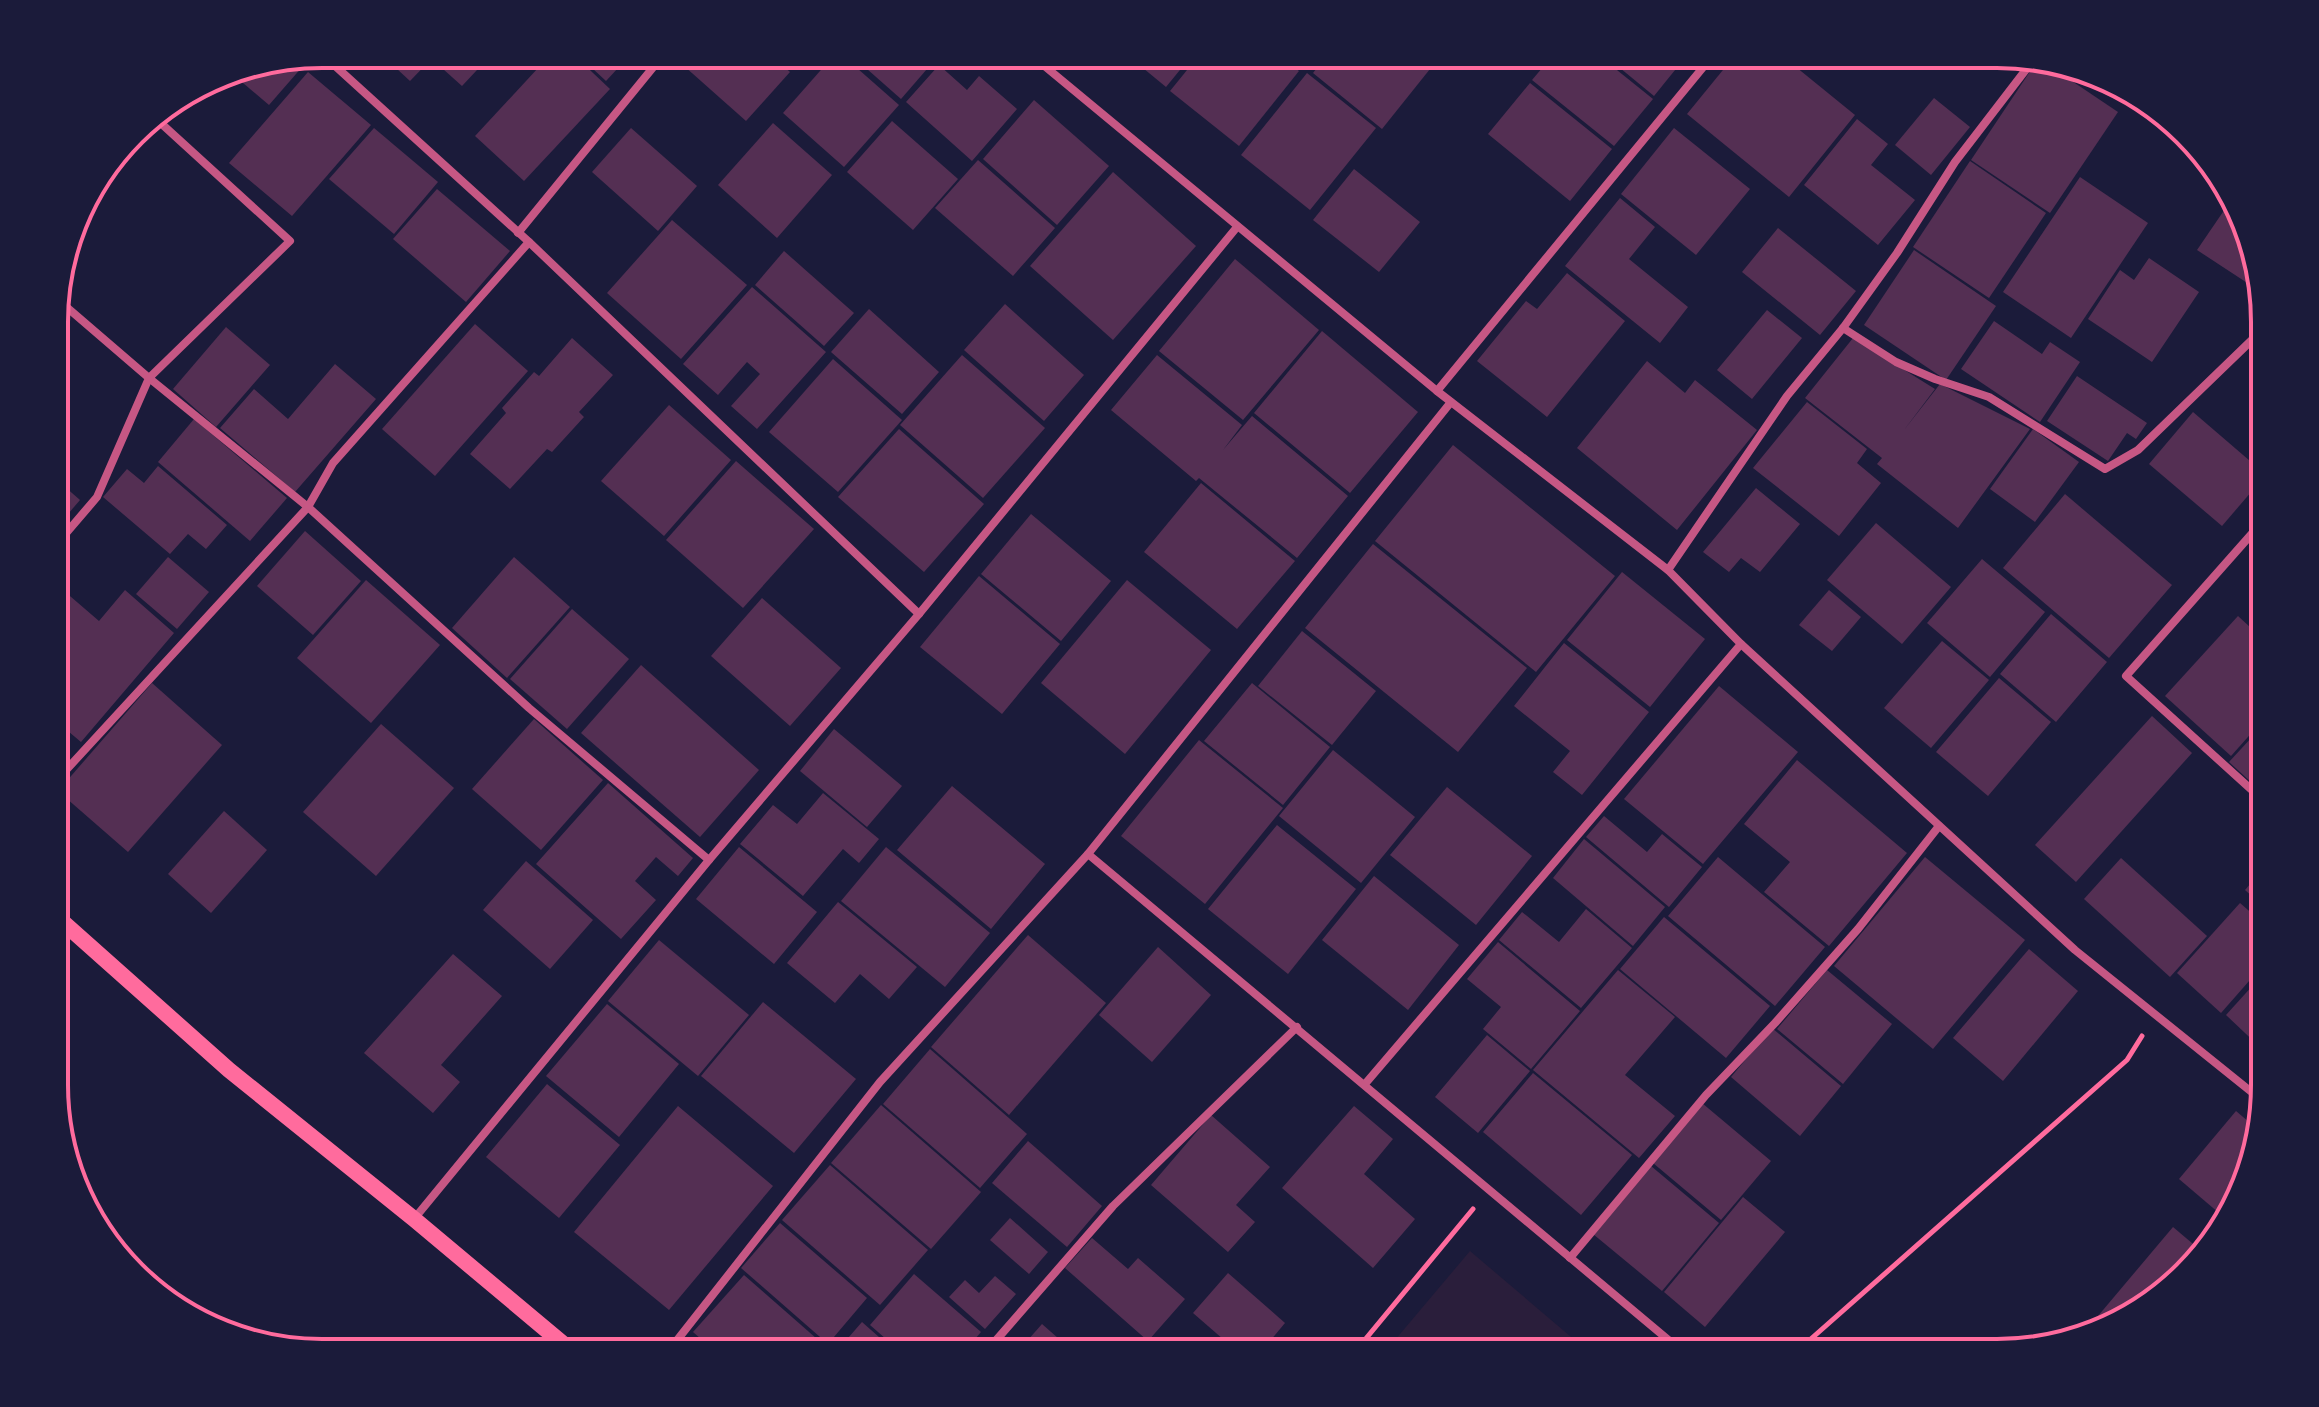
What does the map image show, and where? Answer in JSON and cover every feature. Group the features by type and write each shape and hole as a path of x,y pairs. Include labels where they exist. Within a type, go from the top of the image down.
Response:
{"main road":[{"path":"68,927 229,1070 557,1339"}],"street":[{"path":"337,68 529,242 919,614"},
{"path":"518,233 653,68"},
{"path":"1047,68 1437,391 1668,570 1741,644 2075,950 2250,1091"},
{"path":"1437,391 1702,68"},
{"path":"1668,570 1787,396 1843,328 1897,253 1955,162 2026,70"},
{"path":"68,531 97,497 149,378 290,241 163,125"},
{"path":"414,1219 1237,227"},
{"path":"68,768 308,507 333,463 529,242"},
{"path":"69,309 308,507 529,708 709,860"},
{"path":"1843,328 1896,362 1989,397 2105,469 2138,450 2250,342"},
{"path":"678,1339 880,1082 1088,854 1451,402"},
{"path":"2250,536 2126,676 2250,788"},
{"path":"1365,1084 1741,644"},
{"path":"1570,1258 1706,1095 1858,929 1939,826"},
{"path":"1088,854 1666,1338"},
{"path":"998,1339 1113,1206 1297,1027"}],"path":[{"path":"1812,1338 2127,1060 2156,1015"},
{"path":"1366,1338 1489,1190"}],"shaded area":[{"path":"1470,1251 1573,1338 1396,1338"}],"building":[{"path":"396,68 423,68 410,81"},
{"path":"442,68 479,68 462,86"},
{"path":"538,68 588,68 610,89 524,181 475,136"},
{"path":"592,68 618,68 606,81"},
{"path":"686,68 786,68 790,72 746,121"},
{"path":"823,68 857,68 899,105 844,167 783,113"},
{"path":"866,68 928,68 901,99"},
{"path":"936,68 942,68 967,90 979,76 1017,109 972,161 906,102"},
{"path":"1143,68 1182,68 1166,87"},
{"path":"1189,68 1295,68 1299,71 1239,146 1170,91"},
{"path":"1317,68 1431,68 1382,129 1313,73"},
{"path":"1542,68 1614,68 1653,99 1614,146 1532,80"},
{"path":"1620,68 1677,68 1654,96"},
{"path":"1725,68 1797,68 1855,115 1789,197 1687,114"},
{"path":"300,69 269,105 240,81"},
{"path":"2031,70 2069,79 2118,112 2050,213 1971,160"},
{"path":"308,72 371,125 292,216 229,163"},
{"path":"1307,73 1376,128 1310,210 1241,155"},
{"path":"1530,83 1612,149 1570,201 1488,134"},
{"path":"1934,98 1970,127 1931,175 1895,145"},
{"path":"1034,100 1109,166 1057,225 983,159"},
{"path":"1857,119 1888,144 1871,165 1915,200 1878,245 1804,185"},
{"path":"892,121 958,179 913,230 847,172"},
{"path":"773,123 832,175 777,238 718,185"},
{"path":"374,128 438,182 394,234 329,179"},
{"path":"631,128 697,186 658,231 592,172"},
{"path":"1674,128 1750,189 1696,255 1621,194"},
{"path":"978,160 1055,228 1013,276 935,208"},
{"path":"1970,161 2046,213 1989,298 1913,247"},
{"path":"1354,169 1420,222 1379,272 1313,220"},
{"path":"1113,172 1196,246 1113,340 1030,266"},
{"path":"2080,177 2148,223 2071,338 2003,292"},
{"path":"437,189 510,251 466,302 393,239"},
{"path":"1620,198 1655,227 1629,259 1688,307 1660,343 1565,266"},
{"path":"2225,209 2238,240 2247,283 2197,250"},
{"path":"672,220 747,285 681,359 607,293"},
{"path":"1778,228 1856,291 1820,335 1742,272"},
{"path":"1914,250 1996,306 1946,380 1864,325"},
{"path":"784,251 854,313 824,346 755,285"},
{"path":"2149,258 2199,292 2152,362 2088,319 2120,270 2134,280"},
{"path":"1235,259 1319,330 1243,420 1159,351"},
{"path":"1567,273 1625,321 1547,417 1477,361 1526,301 1537,309"},
{"path":"752,287 826,352 757,429 731,406 760,374 747,362 718,395 683,364"},
{"path":"1005,304 1084,375 1044,421 964,350"},
{"path":"869,309 939,372 902,414 831,352"},
{"path":"1767,310 1802,338 1752,399 1717,370"},
{"path":"1994,321 2042,354 2050,342 2080,362 2040,422 1961,369"},
{"path":"475,324 528,371 435,476 382,429"},
{"path":"226,327 270,365 216,427 173,389"},
{"path":"1322,331 1418,412 1350,493 1254,413"},
{"path":"572,338 613,375 579,412 584,417 552,452 547,449 510,489 470,454 506,413 502,408 534,372 539,376"},
{"path":"1853,338 1935,389 1904,430 1940,384 2030,429 1958,528 1877,464 1882,458 1805,398"},
{"path":"962,355 1045,428 983,498 900,425"},
{"path":"1157,355 1242,425 1223,450 1252,416 1348,496 1297,558 1199,478 1196,481 1111,410"},
{"path":"833,359 902,420 838,492 769,432"},
{"path":"1647,361 1685,393 1695,380 1757,430 1677,530 1577,448"},
{"path":"335,364 376,399 295,492 220,428 254,389 288,419"},
{"path":"2077,376 2147,423 2136,439 2127,433 2108,461 2047,421"},
{"path":"1807,402 1867,449 1857,463 1881,483 1839,536 1753,468"},
{"path":"669,405 731,460 664,536 601,481"},
{"path":"2193,412 2250,461 2250,493 2222,526 2149,464"},
{"path":"194,419 287,498 250,541 158,462"},
{"path":"899,429 984,504 924,572 838,497"},
{"path":"2033,429 2079,462 2035,522 1990,489"},
{"path":"1453,445 1615,576 1536,672 1375,541"},
{"path":"736,461 814,529 743,608 666,540"},
{"path":"158,466 227,525 206,549 188,534 170,554 103,497 127,469 144,483"},
{"path":"1201,483 1295,561 1237,629 1144,552"},
{"path":"1756,488 1800,524 1760,572 1741,558 1729,572 1703,552"},
{"path":"68,490 80,500 68,514"},
{"path":"2065,494 2172,585 2109,658 2003,568"},
{"path":"1031,514 1111,581 1061,641 981,574"},
{"path":"1876,523 1951,587 1902,644 1827,580"},
{"path":"305,531 361,581 313,635 257,586"},
{"path":"1373,544 1527,668 1458,752 1305,628"},
{"path":"168,557 209,592 177,629 136,594"},
{"path":"514,557 570,607 507,678 452,628"},
{"path":"1982,559 2045,612 1990,677 1927,623"},
{"path":"1622,572 1705,639 1650,707 1567,640"},
{"path":"979,576 1060,644 1002,714 920,647"},
{"path":"366,580 440,645 371,723 297,658"},
{"path":"1127,580 1211,650 1125,754 1041,683"},
{"path":"125,590 174,633 81,742 68,731 68,594 99,621"},
{"path":"1829,590 1861,617 1832,651 1799,625"},
{"path":"762,598 841,668 790,726 711,656"},
{"path":"572,609 629,659 567,729 510,679"},
{"path":"2051,614 2107,662 2056,722 2000,674"},
{"path":"2238,616 2250,627 2250,735 2231,756 2165,696"},
{"path":"1302,631 1376,691 1332,745 1258,686"},
{"path":"1942,641 1989,680 1931,748 1884,708"},
{"path":"1564,643 1649,712 1582,795 1553,772 1570,751 1514,706"},
{"path":"641,665 759,770 700,837 581,733"},
{"path":"1999,678 2051,722 1988,796 1936,752"},
{"path":"152,683 222,745 128,852 68,800 68,780"},
{"path":"1252,683 1330,747 1283,805 1204,741"},
{"path":"1719,686 1798,752 1703,864 1624,799"},
{"path":"2152,716 2192,753 2076,882 2035,845"},
{"path":"534,719 603,780 541,850 472,789"},
{"path":"381,724 454,788 376,876 303,812"},
{"path":"834,729 902,786 867,827 800,771"},
{"path":"2250,739 2250,781 2229,762"},
{"path":"1199,740 1283,808 1205,904 1121,836"},
{"path":"1333,750 1415,817 1361,883 1279,816"},
{"path":"1797,760 1907,853 1829,946 1764,892 1790,862 1744,824"},
{"path":"608,783 693,858 678,876 656,857 635,881 656,900 621,939 536,864"},
{"path":"952,786 1045,864 991,929 897,850"},
{"path":"1447,787 1532,856 1476,925 1390,855"},
{"path":"823,793 879,839 859,863 843,849 803,896 740,844 773,805 797,824"},
{"path":"224,811 267,850 211,913 168,874"},
{"path":"1604,816 1647,852 1662,834 1702,867 1669,907 1586,837"},
{"path":"1277,825 1356,889 1288,974 1208,909"},
{"path":"1584,839 1665,907 1633,946 1553,878"},
{"path":"739,847 817,912 774,964 696,899"},
{"path":"886,847 990,933 945,987 841,901"},
{"path":"1718,857 1825,947 1775,1006 1668,916"},
{"path":"1925,857 2025,940 1933,1049 1834,966"},
{"path":"2121,858 2207,936 2170,977 2084,899"},
{"path":"526,861 593,920 550,969 483,910"},
{"path":"1374,876 1459,945 1408,1010 1322,940"},
{"path":"838,902 917,967 889,999 860,974 835,1003 787,963"},
{"path":"2240,903 2250,912 2250,980 2221,1013 2177,973"},
{"path":"1586,909 1632,948 1581,1008 1499,940 1522,912 1559,942"},
{"path":"1664,917 1770,1006 1726,1058 1620,969"},
{"path":"1028,935 1106,1003 1009,1115 931,1047"},
{"path":"659,940 749,1015 698,1076 608,1001"},
{"path":"1498,942 1580,1011 1531,1069 1483,1029 1501,1007 1467,979"},
{"path":"1158,947 1211,995 1152,1062 1099,1015"},
{"path":"2029,949 2078,991 2003,1081 1953,1038"},
{"path":"453,954 502,996 441,1065 460,1082 433,1113 364,1053"},
{"path":"1618,970 1675,1017 1625,1075 1675,1116 1639,1158 1533,1070"},
{"path":"1827,970 1892,1024 1843,1084 1777,1029"},
{"path":"2250,988 2250,1038 2226,1015"},
{"path":"763,1002 856,1079 794,1153 701,1076"},
{"path":"607,1004 679,1064 619,1137 546,1076"},
{"path":"1772,1028 1841,1086 1800,1136 1731,1077"},
{"path":"1487,1035 1530,1071 1478,1133 1435,1097"},
{"path":"930,1049 1027,1134 980,1188 883,1104"},
{"path":"1533,1073 1632,1155 1581,1215 1483,1132"},
{"path":"547,1084 620,1145 559,1218 486,1157"},
{"path":"1702,1103 1771,1161 1721,1220 1653,1163"},
{"path":"881,1105 981,1192 931,1249 831,1163"},
{"path":"678,1106 773,1186 669,1310 574,1232"},
{"path":"1354,1106 1393,1139 1364,1174 1415,1219 1373,1268 1282,1188"},
{"path":"2236,1111 2248,1121 2238,1167 2217,1212 2179,1179"},
{"path":"1211,1115 1270,1167 1236,1205 1255,1222 1228,1252 1151,1185"},
{"path":"1028,1141 1102,1206 1067,1247 992,1183"},
{"path":"830,1165 928,1250 880,1305 782,1220"},
{"path":"1651,1166 1719,1223 1662,1291 1593,1234"},
{"path":"1743,1197 1785,1232 1705,1327 1664,1292"},
{"path":"1010,1218 1048,1252 1029,1274 990,1240"},
{"path":"780,1223 867,1298 832,1339 822,1339 741,1268"},
{"path":"2173,1227 2194,1245 2177,1265 2152,1286 2124,1305 2098,1316"},
{"path":"1092,1238 1128,1269 1138,1258 1185,1299 1150,1339 1145,1339 1065,1268"},
{"path":"1228,1273 1285,1323 1272,1338 1222,1338 1193,1313"},
{"path":"914,1274 981,1332 975,1339 886,1339 870,1325"},
{"path":"744,1275 817,1339 701,1339 693,1332"},
{"path":"995,1276 1016,1294 985,1329 949,1297 965,1280 979,1293"},
{"path":"862,1322 881,1339 847,1339"},
{"path":"1042,1324 1059,1339 1029,1339"}]}
